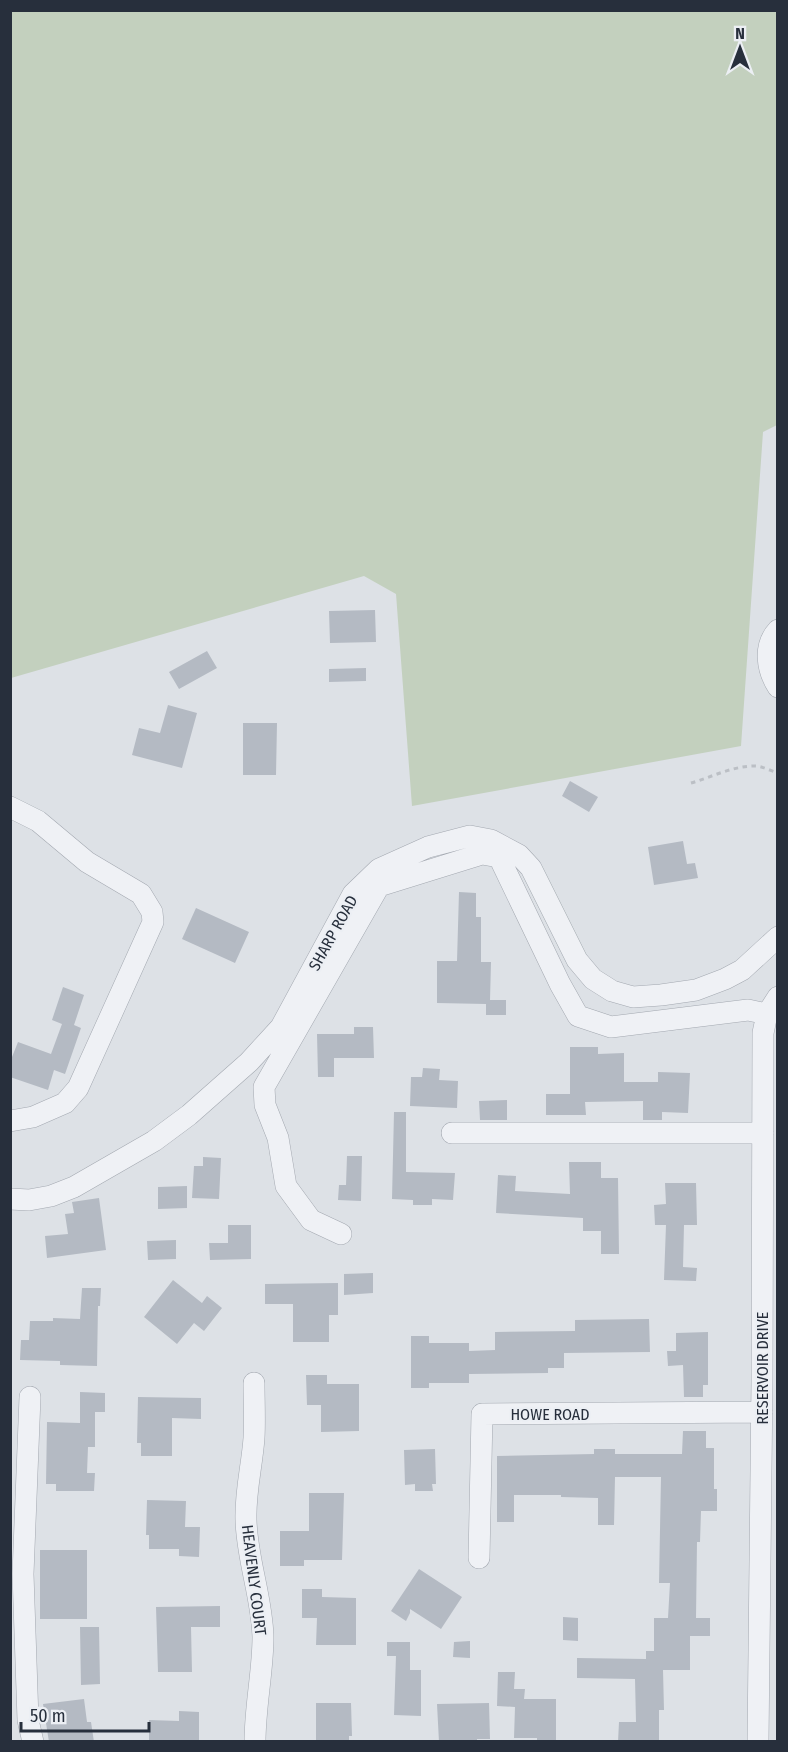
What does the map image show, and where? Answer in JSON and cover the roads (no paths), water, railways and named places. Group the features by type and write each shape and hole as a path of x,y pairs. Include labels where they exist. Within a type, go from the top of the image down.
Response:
{"street":[{"path":"777,630 772,636 768,652 771,676 777,687"},
{"path":"10,807 38,821 87,862 141,894 152,912 153,922 78,1088 65,1103 33,1117 10,1121"},
{"name":"SHARP ROAD","path":"10,1199 29,1200 51,1196 74,1187 154,1141 189,1115 249,1062 281,1027 353,894 379,869 428,847 470,836 491,840 519,855 531,868 577,960 593,979 612,991 633,997 696,990 724,979 742,970 777,937"},
{"path":"249,1105 264,1087 380,886 482,854 499,856 560,984 578,1016 611,1027 772,1006"},
{"name":"RESERVOIR DRIVE","path":"758,1742 762,1412 770,1381 763,1132 763,1033 772,1006"},
{"path":"264,1087 265,1105 278,1138 286,1186 311,1220 341,1234"},
{"path":"452,1132 763,1132"},
{"name":"HEAVENLY COURT","path":"254,1383 254,1439 247,1487 246,1520 249,1554 261,1605 263,1639 255,1715 255,1742"},
{"path":"30,1397 23,1574 28,1720 33,1742"},
{"name":"HOWE ROAD","path":"480,1558 482,1414 762,1412"}]}
